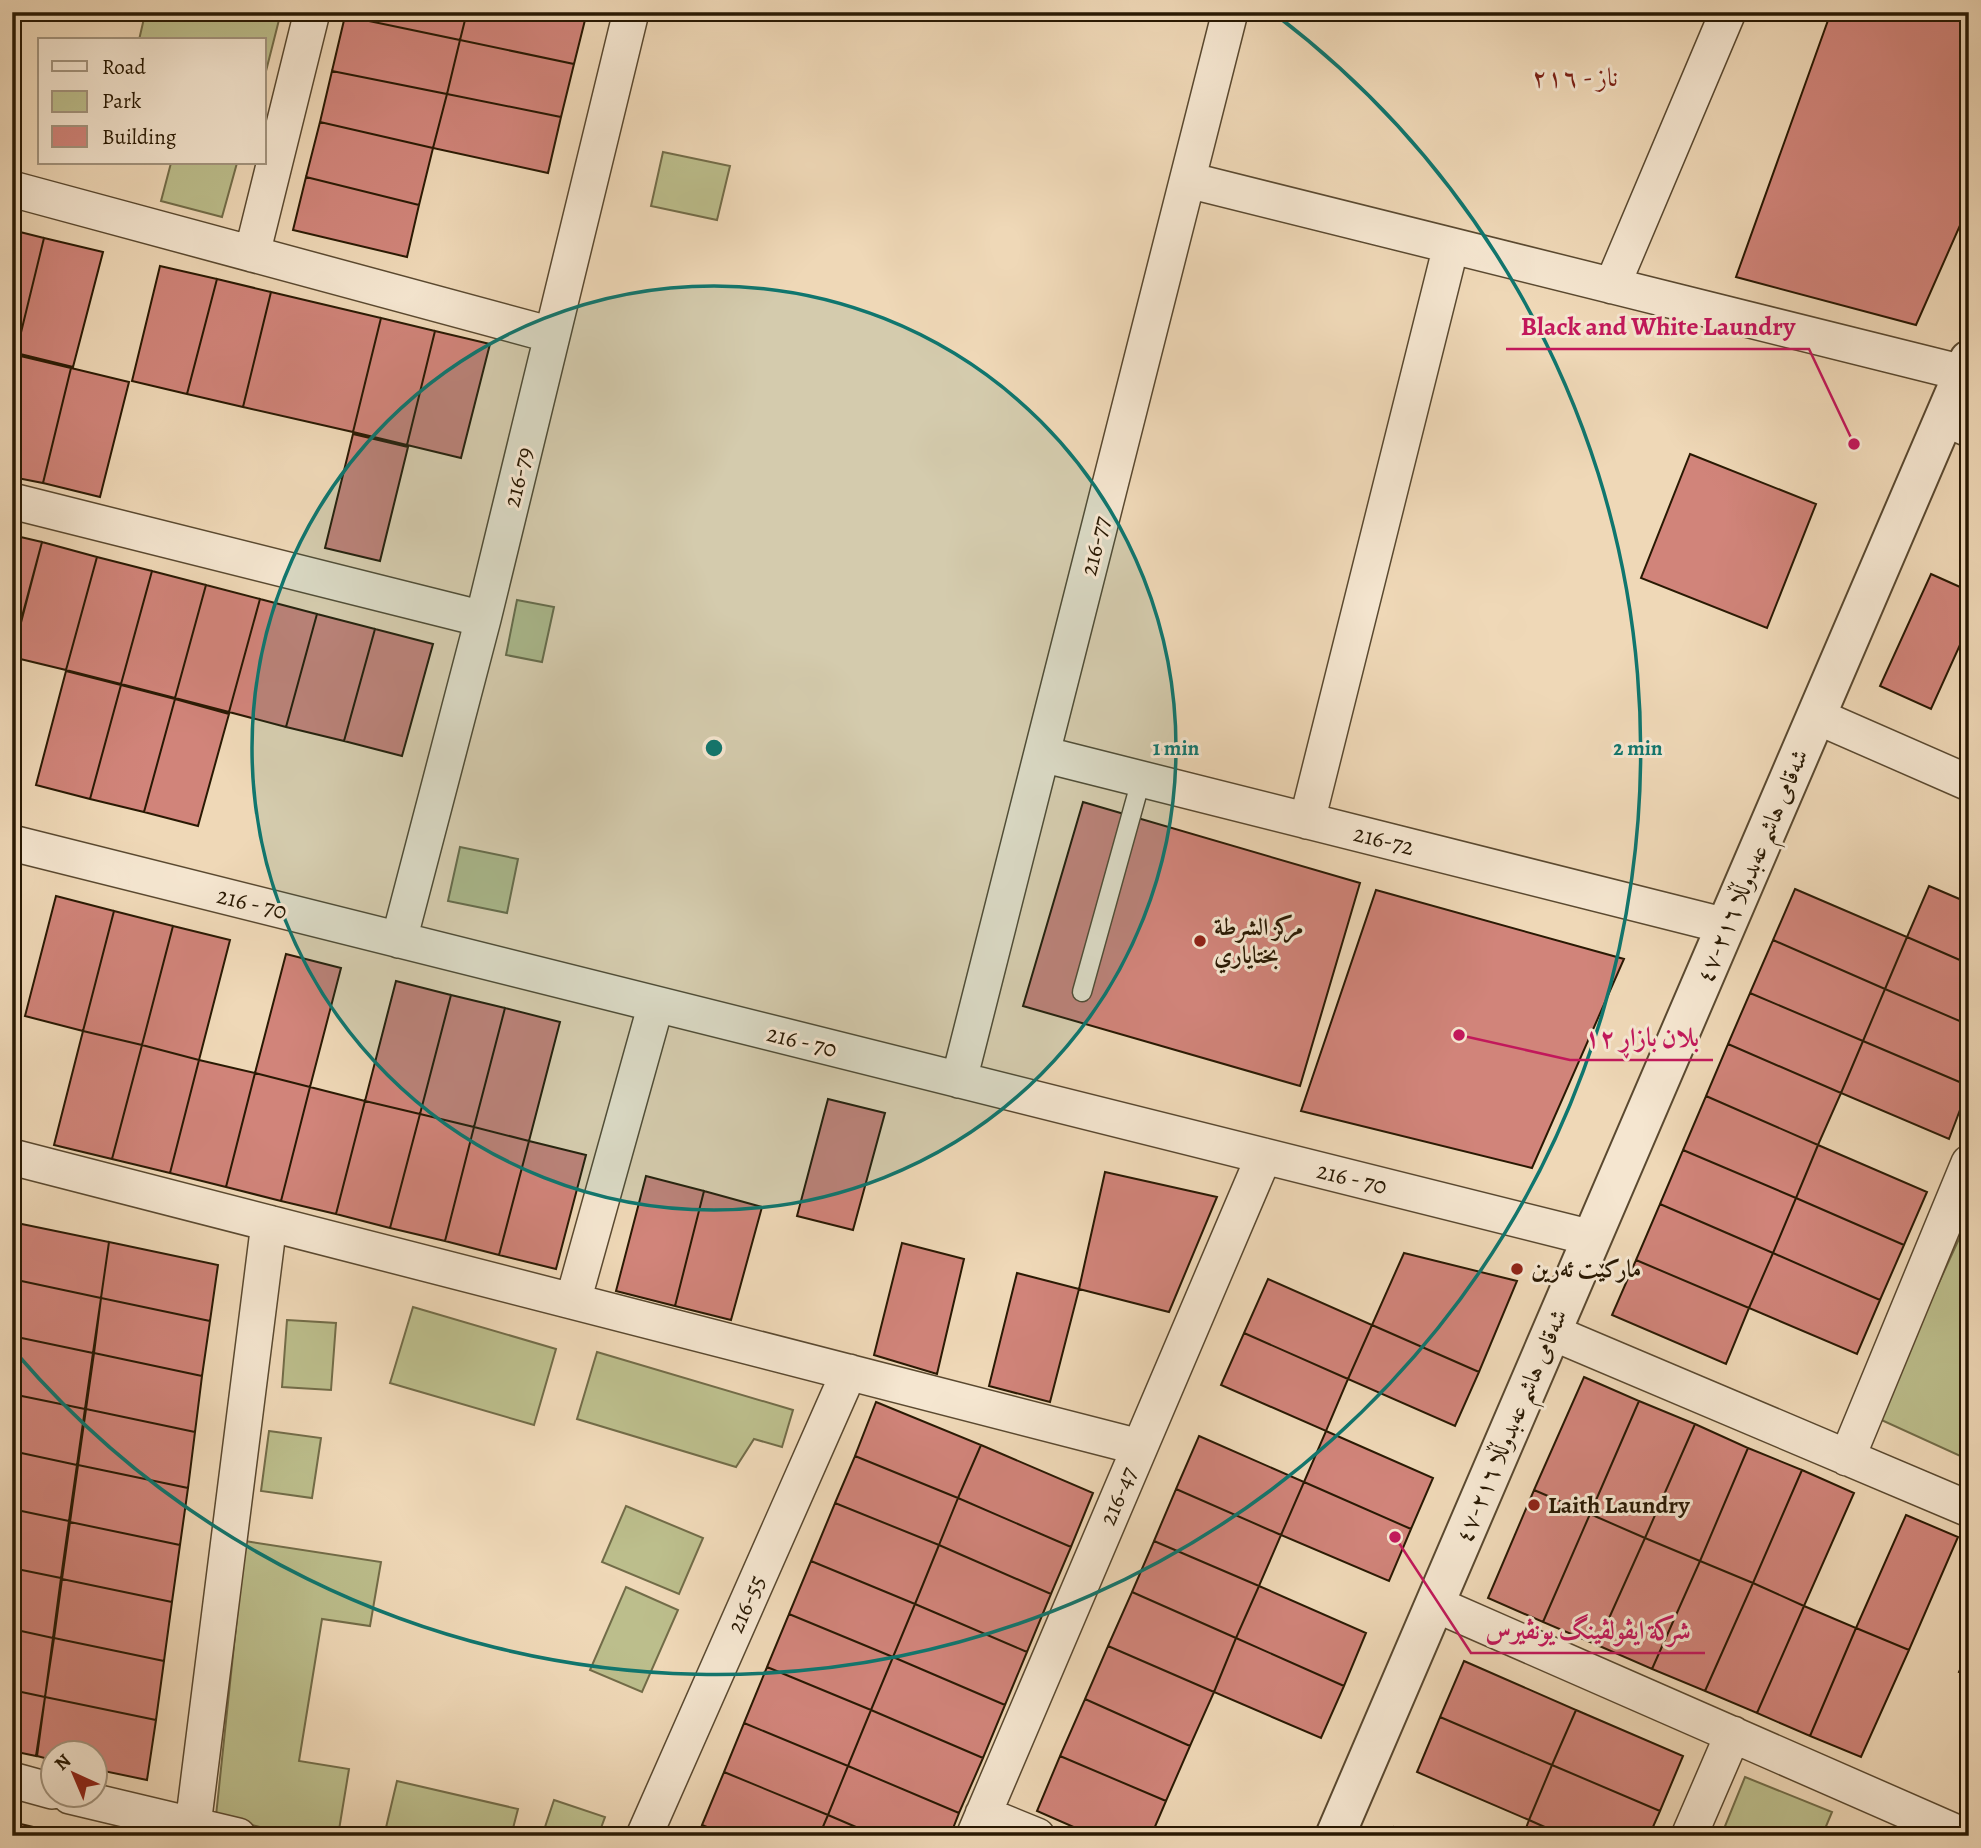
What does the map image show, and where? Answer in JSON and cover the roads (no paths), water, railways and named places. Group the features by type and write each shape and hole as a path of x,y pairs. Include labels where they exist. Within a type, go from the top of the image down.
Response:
{"street":[{"path":"252,254 312,12"},
{"name":"216-79","path":"399,940 483,619 631,12"},
{"name":"216-77","path":"959,1080 1230,12"},
{"path":"1612,286 1728,12"},
{"path":"1188,180 1612,286 1966,366"},
{"path":"12,189 552,335"},
{"path":"1307,821 1451,246"},
{"name":"شەقامی هاشم عەبدوڵڵا ٢١٦-٤٧","path":"1335,1836 1816,716 1956,423 1966,366"},
{"path":"12,501 483,619"},
{"path":"1816,716 1969,783"},
{"name":"216-72","path":"1042,754 1726,926"},
{"name":"216 - 70","path":"13,850 399,940 1592,1238"},
{"path":"573,1301 656,1004"},
{"name":"216-47","path":"978,1825 1264,1156"},
{"path":"12,1157 1139,1447"},
{"path":"1847,1458 1969,1163"},
{"path":"193,1825 269,1223"},
{"path":"1551,1332 1969,1509"},
{"name":"216-55","path":"644,1836 849,1372"},
{"path":"1435,1604 1964,1836"},
{"path":"1689,1836 1732,1734"},
{"path":"12,1780 38,1787"},
{"path":"104,1810 140,1825 193,1825 238,1836"},
{"path":"978,1825 1037,1836"}],"lane":[{"path":"1082,992 1141,780"}],"place":[{"name":"Black and White Laundry","path":"1854,444"},
{"name":"مركز الشرطة بختاياري","path":"1200,941"},
{"name":"بلان بازاڕ ١٢","path":"1459,1035"},
{"name":"مارکێت ئەرین","path":"1517,1269"},
{"name":"Laith Laundry","path":"1534,1505"},
{"name":"شركة ايڤولڤينگ يونڤيرس","path":"1395,1537"}],"district":[{"name":"ناز - ٢١٦","path":"1575,77"}]}
